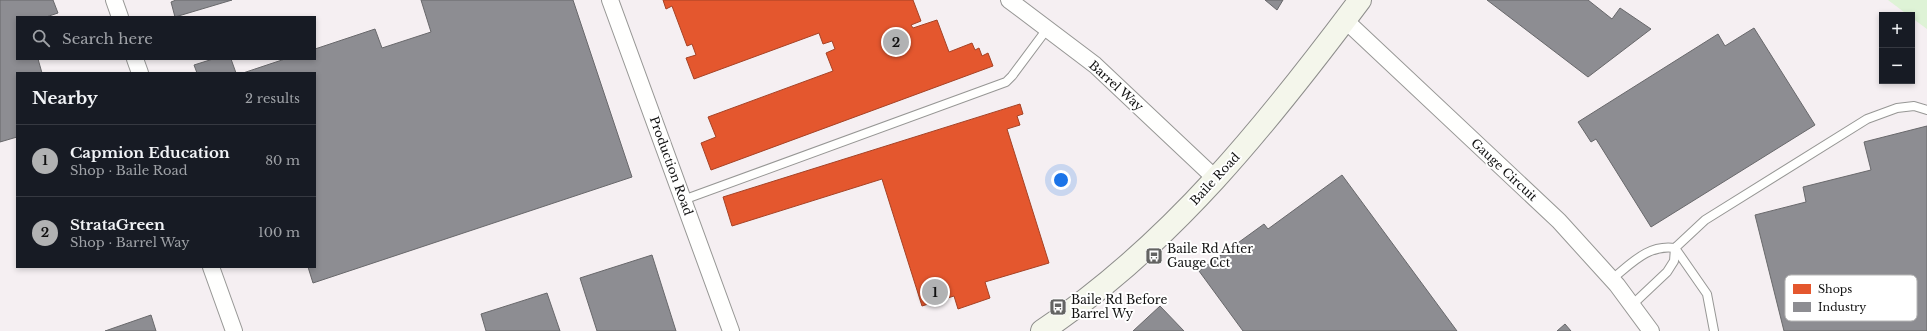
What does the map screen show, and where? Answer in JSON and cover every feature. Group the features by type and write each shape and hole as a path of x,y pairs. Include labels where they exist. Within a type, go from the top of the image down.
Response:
{"street":[{"path":"114,0 120,16"},
{"name":"Production Road","path":"610,0 731,331"},
{"name":"Barrel Way","path":"1009,0 1095,65 1216,179"},
{"name":"Baile Road","path":"1042,331 1111,280 1163,233 1216,179 1252,139 1360,0"},
{"name":"Gauge Circuit","path":"1345,20 1560,221 1612,279 1651,331"},
{"path":"135,60 140,72"},
{"path":"211,268 234,331"}],"lane":[{"path":"683,200 1006,82 1048,29"},
{"path":"1632,305 1667,272 1674,261 1675,248 1705,220 1867,119 1897,108 1914,106 1927,110"},
{"path":"1612,279 1649,251 1663,246 1675,248 1707,294 1714,331"}],"shaded area":[{"path":"0,0 1927,0 1927,331 0,331"}],"green space":[{"path":"1888,0 1927,0 1927,29 1915,20 1915,12 1904,12"}],"building: Shops":[{"path":"663,0 913,0 921,21 911,25 913,28 937,20 949,52 972,43 975,50 979,48 982,56 988,53 993,66 711,170 701,143 716,137 708,117 833,71 826,53 835,49 832,41 823,44 819,33 694,79 686,58 696,55 692,44 687,46 672,6 666,9"},
{"path":"1020,104 1023,114 1017,116 1020,125 1007,129 1049,263 985,282 990,298 958,309 954,296 922,306 882,179 732,226 723,197"}],"building: Industry":[{"path":"0,0 53,0 58,13 49,16 16,16 16,60 38,60 42,72 16,72 16,137 0,142"},
{"path":"176,0 232,0 178,16 175,16 171,2"},
{"path":"421,0 573,0 632,177 313,283 308,268 316,268 316,72 246,72 282,60 316,60 316,49 375,29 382,48 431,32"},
{"path":"1265,0 1283,0 1277,10"},
{"path":"1487,0 1588,0 1612,19 1620,8 1651,29 1588,77"},
{"path":"1754,28 1815,125 1651,227 1596,139 1591,142 1578,122 1718,34 1725,46"},
{"path":"210,60 231,60 236,72 197,72 194,65"},
{"path":"1927,126 1927,331 1784,331 1755,215 1806,202 1803,187 1871,170 1864,142"},
{"path":"1342,175 1457,331 1243,331 1199,271 1264,224 1268,229"},
{"path":"652,255 676,331 597,331 580,278"},
{"path":"547,293 560,331 486,331 481,314"},
{"path":"1160,306 1184,331 1133,331"},
{"path":"151,315 156,331 105,331"},
{"path":"1565,324 1571,331 1557,331"}],"place":[{"name":"StrataGreen","path":"896,42"},
{"name":"Baile Rd After Gauge Cct","path":"1154,256"},
{"name":"Capmion Education","path":"935,292"},
{"name":"Baile Rd Before Barrel Wy","path":"1058,307"}]}
